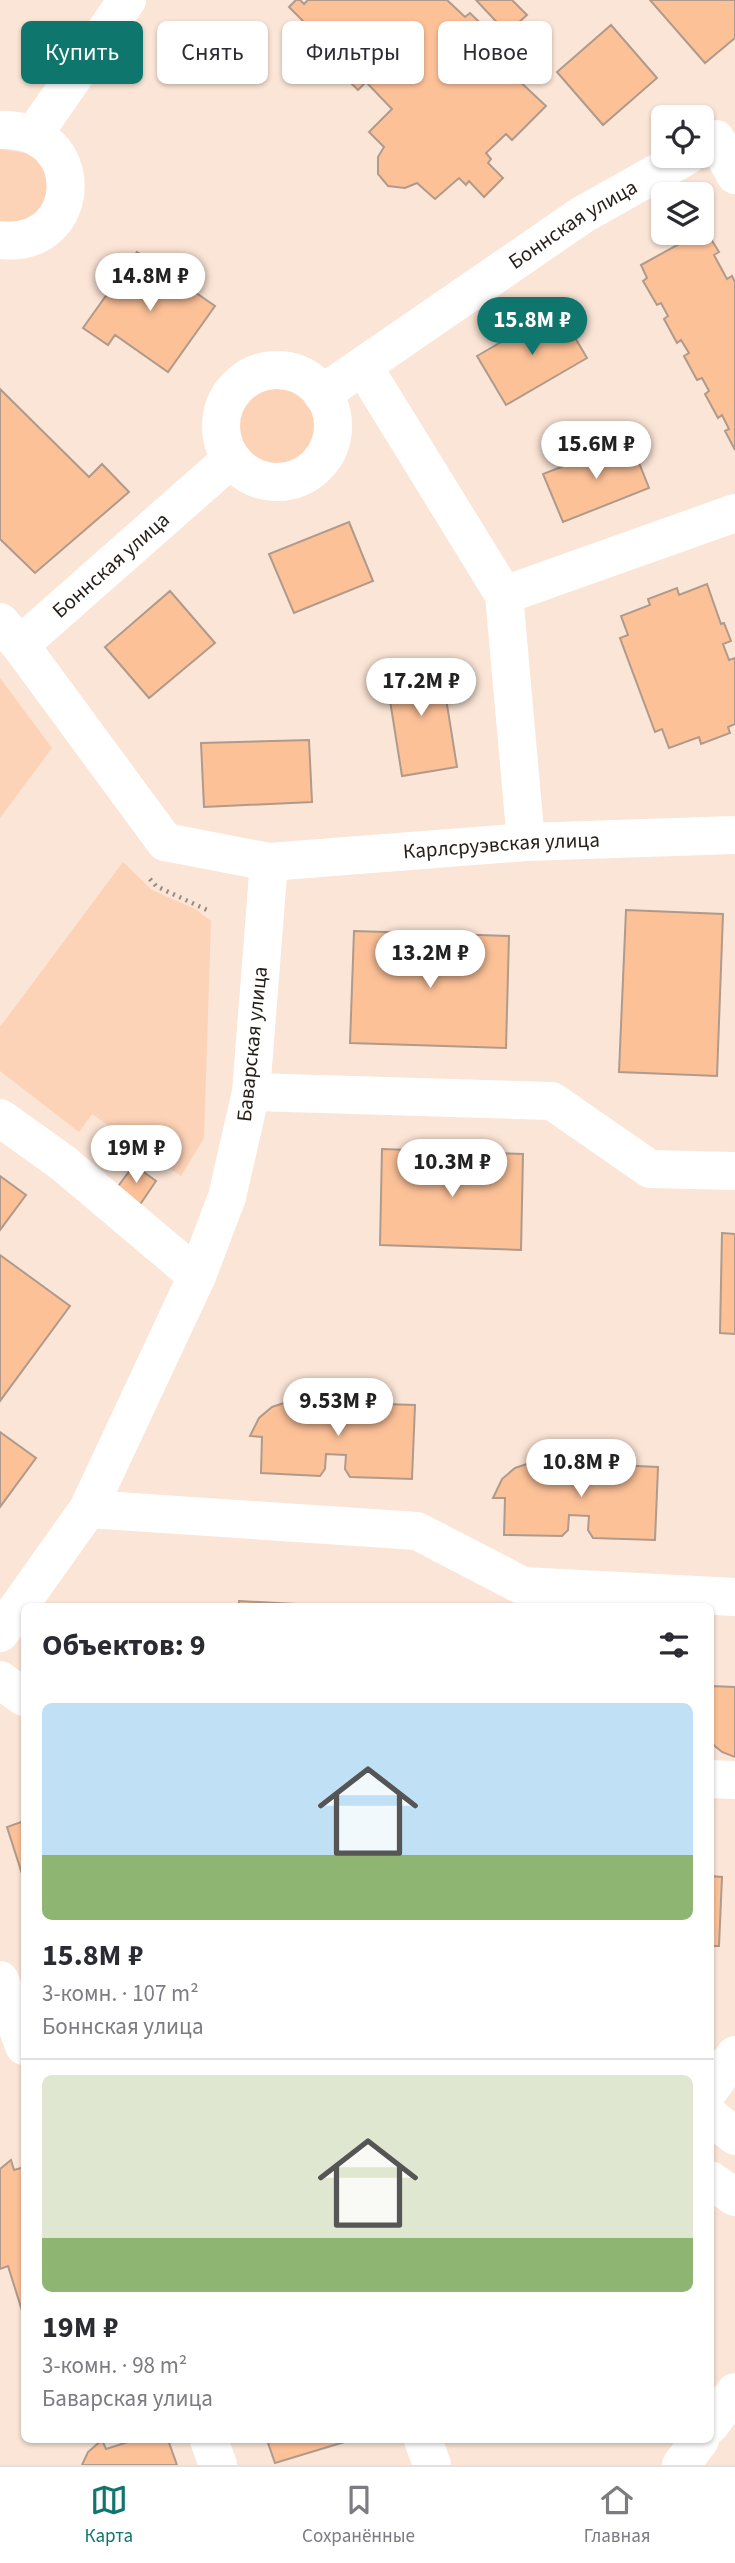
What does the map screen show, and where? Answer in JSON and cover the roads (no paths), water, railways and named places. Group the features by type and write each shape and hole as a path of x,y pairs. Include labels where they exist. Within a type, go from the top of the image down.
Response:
{"street":[{"path":"0,240 32,238 47,228 59,213 66,196 66,178 61,160 49,145 17,132 127,0"},
{"path":"714,148 735,175"},
{"name":"Боннская улица","path":"322,394 582,215 666,168"},
{"path":"363,366 504,595 526,842"},
{"path":"282,370 301,375 316,385 327,400 333,418 332,437 326,454 314,468 298,478 280,482 261,480 244,472 231,459 223,442 220,425 224,406 233,390 247,378 264,371 282,370"},
{"name":"Боннская улица","path":"10,634 231,459"},
{"path":"504,595 735,513"},
{"path":"10,634 165,842 269,862"},
{"name":"Карлсруэвская улица","path":"269,862 526,842 735,835"},
{"name":"Баварская улица","path":"42,1598 88,1509 197,1276 227,1197 251,1092 269,862"},
{"path":"251,1092 552,1101 650,1169 735,1171"},
{"path":"0,1118 63,1163 197,1276"},
{"path":"88,1509 417,1531 523,1586 559,1597 735,1597"},
{"name":"Баварская улица","path":"0,1633 21,1616"},
{"path":"0,1680 21,1695"},
{"path":"714,1779 735,1780"},
{"path":"0,1980 21,2038"},
{"path":"714,2084 735,2056"},
{"path":"714,2119 735,2136"},
{"path":"714,2183 735,2197"},
{"path":"714,2420 735,2392"},
{"path":"714,2432 735,2429"},
{"path":"210,2443 218,2465"},
{"path":"424,2443 432,2465"},
{"path":"681,2465 698,2443"}]}
